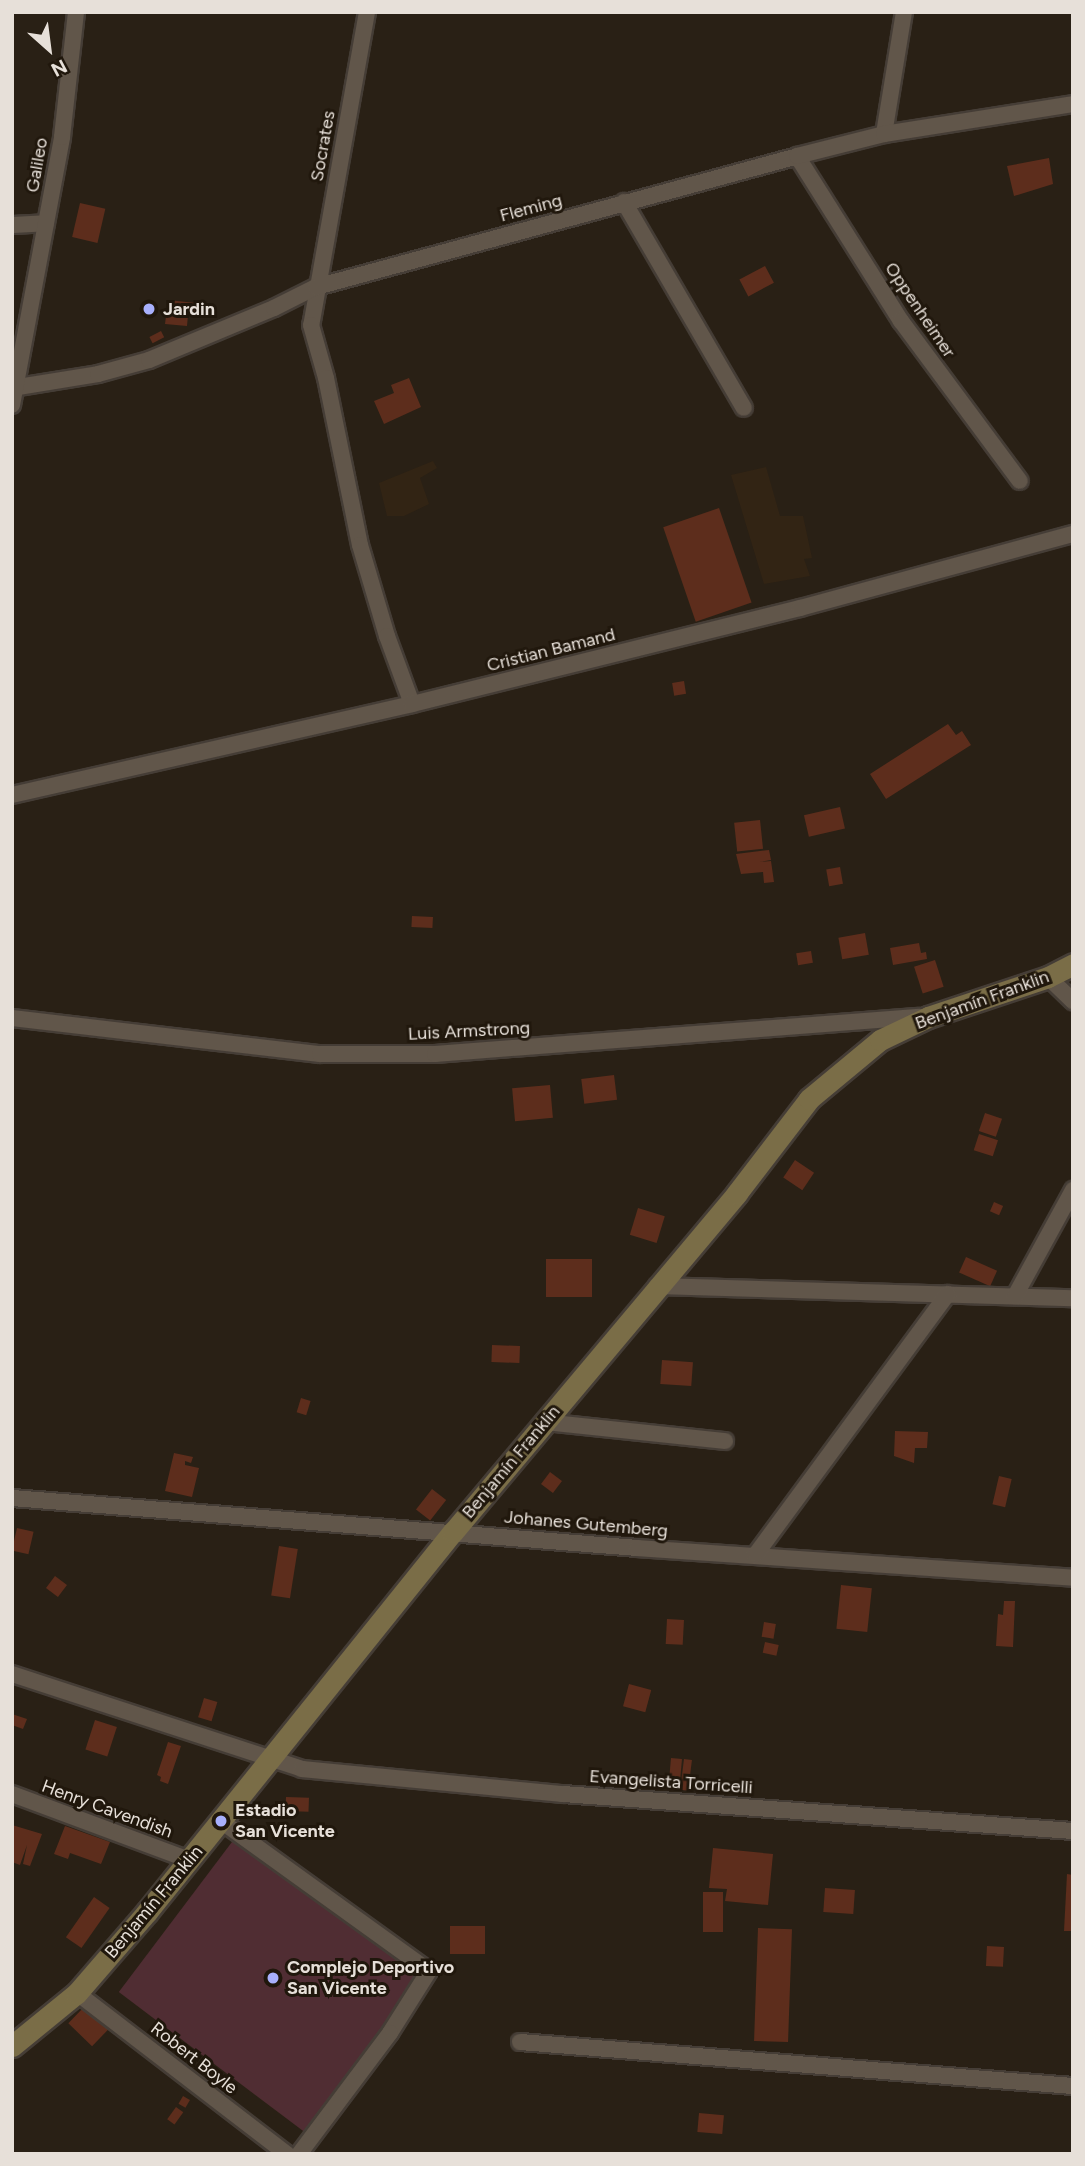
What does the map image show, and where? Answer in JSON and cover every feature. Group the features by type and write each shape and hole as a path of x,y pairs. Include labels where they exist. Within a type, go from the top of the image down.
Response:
{"street":[{"name":"Galileo","path":"12,405 62,137 76,12"},
{"name":"Socrates","path":"367,12 311,325 326,378 360,545 387,636 412,705"},
{"path":"884,134 904,12"},
{"name":"Fleming","path":"15,388 98,374 149,360 274,308 316,286 624,202 884,134 1073,104"},
{"name":"Oppenheimer","path":"797,156 901,321 1020,481"},
{"path":"624,202 744,408"},
{"path":"12,225 46,223"},
{"name":"Cristian Bamand","path":"12,795 412,705 800,608 1072,536"},
{"name":"Benjamín Franklin","path":"12,2046 77,1993 189,1860 453,1532 737,1193 809,1099 880,1041 928,1017 1048,977 1073,964"},
{"path":"1048,977 1073,1001"},
{"name":"Luis Armstrong","path":"12,1018 320,1054 435,1054 928,1017"},
{"path":"1015,1296 1073,1190"},
{"path":"657,1286 1073,1298"},
{"path":"756,1554 948,1294"},
{"path":"544,1422 725,1441"},
{"name":"Johanes Gutemberg","path":"12,1497 222,1517 1073,1578"},
{"name":"Evangelista Torricelli","path":"12,1674 302,1769 563,1794 1073,1831"},
{"name":"Henry Cavendish","path":"12,1794 189,1860"},
{"path":"220,1821 429,1971 390,2033 299,2154"},
{"name":"Robert Boyle","path":"77,1993 287,2154"},
{"path":"520,2042 1073,2086"}],"shaded area":[{"path":"433,461 437,468 420,478 429,504 404,516 387,516 379,483"},
{"path":"766,467 780,516 803,516 812,558 804,559 810,576 764,584 731,475"},
{"name":"Complejo Deportivo San Vicente","path":"244,1826 432,1967 307,2134 119,1992"}],"building":[{"path":"1049,158 1053,184 1014,196 1007,166"},
{"path":"80,203 105,209 97,243 72,237"},
{"path":"765,266 774,283 748,296 739,280"},
{"path":"168,300 205,304 204,317 188,315 187,326 165,324"},
{"path":"161,331 164,337 153,343 149,337"},
{"path":"409,378 421,407 384,424 374,401 394,393 391,385"},
{"path":"719,508 752,603 696,622 663,527"},
{"path":"684,681 686,694 674,696 672,683"},
{"path":"948,724 956,735 962,731 971,745 886,799 870,774"},
{"path":"840,807 845,828 809,837 804,815"},
{"path":"760,820 763,849 737,852 734,823"},
{"path":"769,850 771,860 759,862 771,861 774,882 764,883 763,872 741,874 736,854"},
{"path":"840,867 843,884 829,886 826,869"},
{"path":"412,916 433,917 432,928 411,927"},
{"path":"865,933 869,955 842,959 838,938"},
{"path":"919,943 921,953 926,952 927,959 893,965 890,948"},
{"path":"811,951 813,963 798,965 796,953"},
{"path":"935,960 944,987 923,993 914,967"},
{"path":"614,1075 617,1100 584,1104 581,1079"},
{"path":"550,1085 553,1118 515,1121 512,1088"},
{"path":"985,1113 1002,1119 996,1137 979,1131"},
{"path":"979,1134 998,1140 993,1156 974,1150"},
{"path":"795,1160 814,1173 802,1190 783,1177"},
{"path":"994,1202 1003,1206 999,1215 990,1211"},
{"path":"638,1208 665,1216 657,1243 630,1235"},
{"path":"966,1257 997,1271 990,1286 959,1273"},
{"path":"546,1259 592,1259 592,1297 546,1297"},
{"path":"492,1345 520,1346 519,1363 491,1362"},
{"path":"662,1360 693,1362 691,1386 660,1384"},
{"path":"301,1398 311,1401 306,1415 297,1412"},
{"path":"895,1431 928,1432 927,1448 915,1448 914,1463 894,1456"},
{"path":"174,1453 193,1457 191,1463 185,1461 185,1465 199,1468 192,1497 165,1491"},
{"path":"550,1472 562,1481 553,1493 541,1484"},
{"path":"999,1476 1012,1479 1005,1507 992,1504"},
{"path":"432,1489 446,1500 430,1521 416,1509"},
{"path":"17,1528 34,1532 28,1554 12,1550"},
{"path":"279,1546 298,1549 290,1598 271,1595"},
{"path":"55,1576 67,1585 58,1597 46,1588"},
{"path":"841,1585 872,1588 867,1632 836,1629"},
{"path":"1004,1601 1015,1601 1013,1647 996,1646 998,1614 1003,1615"},
{"path":"667,1619 684,1620 683,1645 666,1644"},
{"path":"764,1622 776,1624 774,1639 762,1637"},
{"path":"765,1642 779,1645 776,1656 763,1653"},
{"path":"629,1684 651,1690 645,1712 623,1706"},
{"path":"204,1698 217,1702 212,1721 198,1717"},
{"path":"12,1714 27,1719 23,1729 12,1725"},
{"path":"95,1720 117,1727 107,1757 85,1749"},
{"path":"168,1742 181,1746 168,1784 160,1781 161,1777 157,1775"},
{"path":"671,1758 682,1759 679,1789 668,1788"},
{"path":"684,1759 692,1760 688,1791 680,1790"},
{"path":"286,1797 309,1798 308,1812 286,1811"},
{"path":"12,1825 42,1834 30,1866 23,1864 27,1845 20,1865 12,1862"},
{"path":"65,1826 110,1842 101,1864 70,1853 68,1859 54,1854"},
{"path":"713,1848 773,1854 768,1905 725,1901 727,1889 709,1888"},
{"path":"1067,1874 1073,1875 1073,1931 1064,1931"},
{"path":"825,1888 855,1890 853,1914 823,1912"},
{"path":"703,1892 723,1892 723,1932 703,1932"},
{"path":"94,1897 110,1908 81,1948 66,1937"},
{"path":"450,1926 485,1926 485,1954 450,1954"},
{"path":"758,1928 792,1929 788,2042 754,2041"},
{"path":"987,1946 1004,1947 1003,1967 986,1966"},
{"path":"85,2006 109,2029 92,2046 68,2023"},
{"path":"183,2096 190,2100 185,2108 178,2104"},
{"path":"176,2107 183,2112 174,2124 167,2119"},
{"path":"699,2113 724,2115 722,2134 697,2132"}],"place":[{"name":"Jardin","path":"149,309"},
{"name":"Estadio San Vicente","path":"221,1821"},
{"name":"Complejo Deportivo San Vicente","path":"273,1978"}]}
